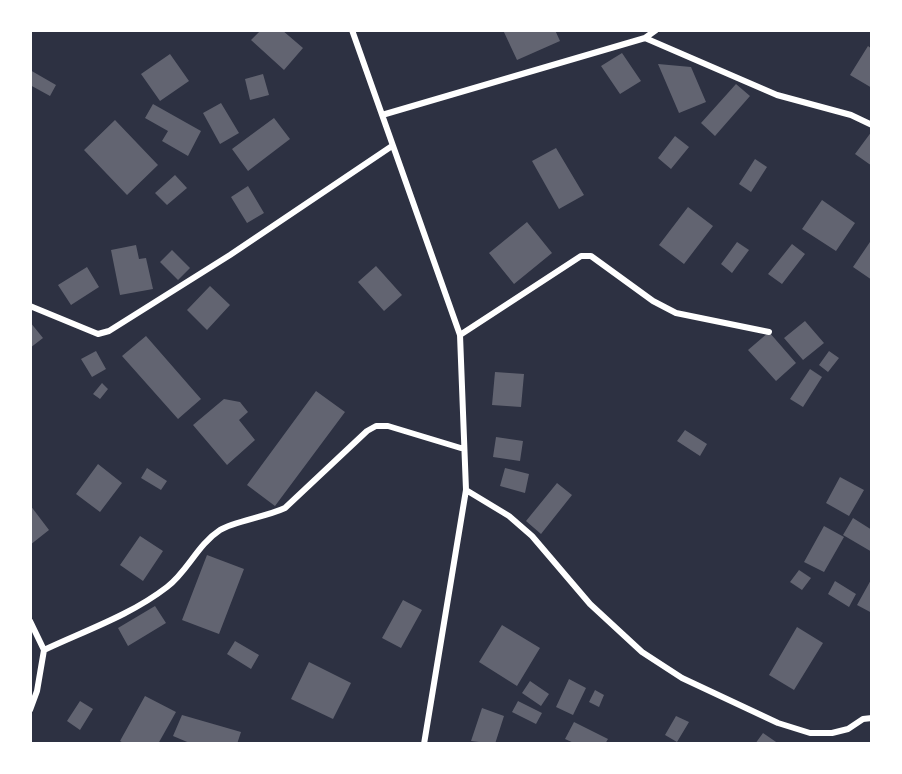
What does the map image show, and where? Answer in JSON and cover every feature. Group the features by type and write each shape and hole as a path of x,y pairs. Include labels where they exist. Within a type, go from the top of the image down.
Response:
{"street":[{"path":"352,30 460,335 465,398 466,490 424,744"},
{"path":"382,115 645,38 656,30"},
{"path":"645,38 777,95 851,115 872,125"},
{"path":"30,306 98,334 109,331 230,255 392,146"},
{"path":"460,335 581,256 591,256 653,301 676,313 769,332"},
{"path":"44,650 147,601 169,586 196,550 221,529 268,516 285,508 367,431 376,426 388,426 464,449"},
{"path":"466,490 509,516 532,536 590,604 642,652 682,678 778,723 810,733 832,734 848,729 862,719 872,718"},
{"path":"30,621 44,650 37,691 30,710"}],"building":[{"path":"261,30 282,30 303,48 284,70 251,40"},
{"path":"503,30 555,30 560,41 517,60"},
{"path":"868,46 872,49 872,88 850,75"},
{"path":"622,53 641,81 620,94 601,66"},
{"path":"170,54 189,81 160,101 141,74"},
{"path":"658,64 691,67 706,102 679,113"},
{"path":"30,70 56,85 50,96 30,85"},
{"path":"263,74 269,95 250,100 245,79"},
{"path":"736,84 750,96 715,136 701,123"},
{"path":"221,103 239,133 220,144 203,113"},
{"path":"153,104 201,131 188,156 162,141 168,131 145,118"},
{"path":"274,118 290,139 248,171 232,149"},
{"path":"115,120 158,165 127,195 84,150"},
{"path":"872,131 872,166 855,154"},
{"path":"675,136 689,147 671,169 658,158"},
{"path":"556,148 584,195 559,209 532,161"},
{"path":"755,159 767,167 751,192 739,184"},
{"path":"175,175 187,188 167,205 155,193"},
{"path":"248,186 264,213 247,223 231,197"},
{"path":"822,200 855,223 836,251 802,229"},
{"path":"688,207 713,226 684,264 659,245"},
{"path":"527,222 552,253 514,284 489,253"},
{"path":"872,239 872,280 853,267"},
{"path":"737,242 749,250 732,273 721,264"},
{"path":"792,244 805,254 782,284 768,274"},
{"path":"136,245 139,259 146,258 153,289 120,295 111,250"},
{"path":"172,250 190,268 178,280 160,262"},
{"path":"376,266 402,295 384,311 358,282"},
{"path":"87,267 99,287 71,305 58,285"},
{"path":"210,286 230,305 207,330 187,310"},
{"path":"805,321 824,343 803,360 784,338"},
{"path":"30,322 43,338 30,348"},
{"path":"769,332 796,363 776,381 748,350"},
{"path":"146,336 201,399 178,419 122,356"},
{"path":"96,351 106,369 92,377 81,359"},
{"path":"829,351 839,358 828,372 819,365"},
{"path":"810,369 822,377 803,407 790,399"},
{"path":"495,372 524,374 521,407 492,405"},
{"path":"102,383 108,389 100,399 93,394"},
{"path":"316,391 345,412 275,506 247,485"},
{"path":"224,399 240,402 248,412 239,420 255,440 227,465 193,425"},
{"path":"685,430 707,444 700,456 677,441"},
{"path":"496,437 523,441 520,461 493,457"},
{"path":"98,464 122,483 100,512 76,494"},
{"path":"147,468 167,481 161,490 141,478"},
{"path":"505,468 529,474 525,493 500,486"},
{"path":"840,477 864,490 849,516 826,503"},
{"path":"557,483 572,495 541,534 526,521"},
{"path":"30,505 49,530 30,545"},
{"path":"853,518 872,530 872,552 843,535"},
{"path":"824,526 844,537 824,572 804,562"},
{"path":"140,536 163,551 143,581 120,565"},
{"path":"207,555 244,569 219,634 182,620"},
{"path":"799,570 811,578 802,590 790,582"},
{"path":"872,578 872,613 857,605"},
{"path":"835,581 856,594 849,607 828,594"},
{"path":"403,600 422,610 401,648 382,638"},
{"path":"155,606 166,623 128,646 118,628"},
{"path":"502,625 540,648 517,686 479,662"},
{"path":"797,627 823,643 794,690 769,675"},
{"path":"235,641 259,655 251,669 227,654"},
{"path":"309,662 351,683 333,719 291,699"},
{"path":"569,679 586,688 573,715 556,707"},
{"path":"530,681 549,694 541,706 522,693"},
{"path":"595,690 604,695 599,707 589,702"},
{"path":"145,696 176,712 158,744 125,744 120,741"},
{"path":"80,701 93,709 80,730 67,721"},
{"path":"518,701 542,713 536,724 512,712"},
{"path":"482,708 504,716 495,744 471,741"},
{"path":"182,715 241,732 237,744 192,744 173,736"},
{"path":"676,716 689,722 677,742 665,735"},
{"path":"574,722 608,739 605,744 576,744 565,739"},
{"path":"763,733 779,744 755,744"}]}
